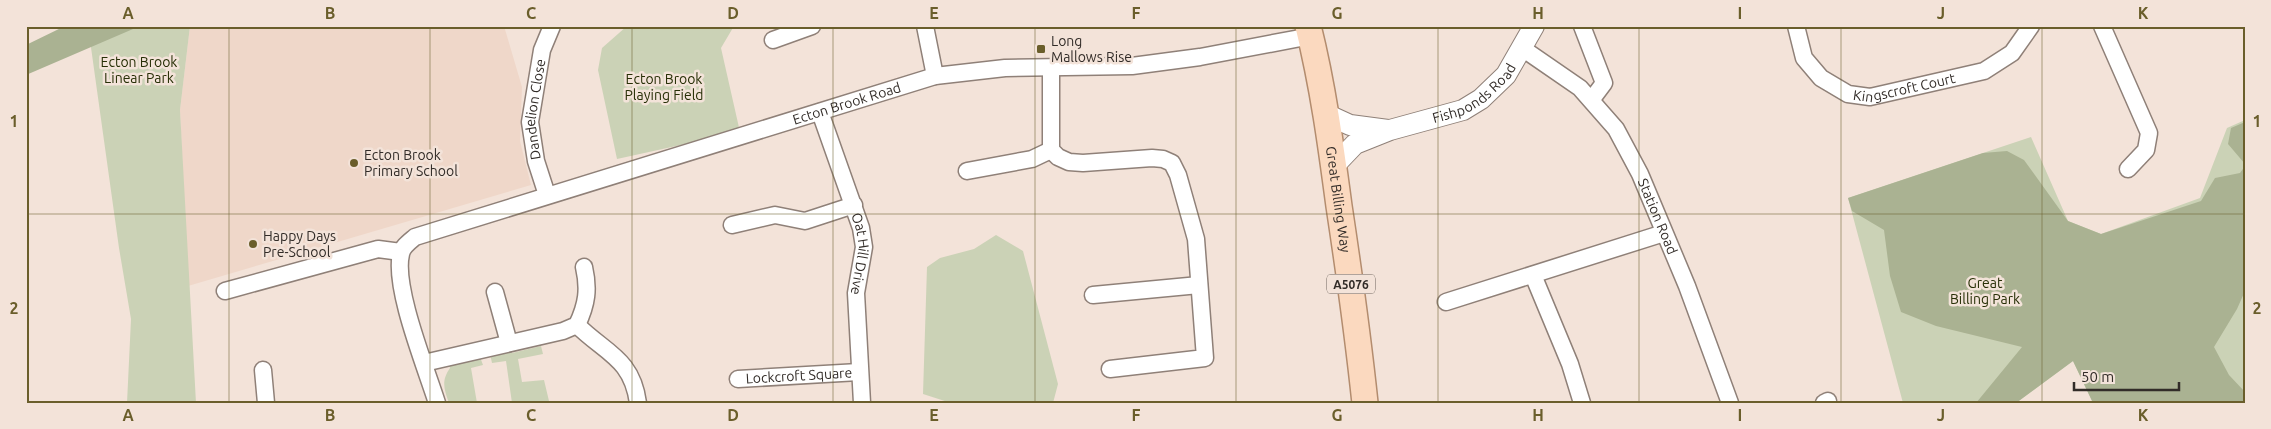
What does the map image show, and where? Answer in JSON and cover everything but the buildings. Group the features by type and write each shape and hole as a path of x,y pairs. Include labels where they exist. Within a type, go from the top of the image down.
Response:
{"main road":[{"name":"Great Billing Way","path":"1310,31 1334,166 1365,403"}],"street":[{"name":"Dandelion Close","path":"547,195 534,153 530,122 542,50 552,26"},
{"path":"773,40 812,26"},
{"path":"925,26 934,76"},
{"name":"Fishponds Road","path":"1334,166 1355,144 1390,130 1438,119 1463,110 1481,99 1506,75 1534,26"},
{"path":"1582,26 1604,83 1592,99"},
{"name":"Kingscroft Court","path":"1796,26 1804,58 1821,78 1848,94 1870,97 1984,71 2012,52 2031,26"},
{"path":"2102,26 2149,133 2146,150 2128,169"},
{"name":"Ecton Brook Road","path":"401,252 415,237 934,76 1005,68 1108,68 1156,64 1310,31"},
{"name":"Station Road","path":"1522,48 1556,70 1592,99 1616,129 1633,158 1730,403"},
{"path":"1051,68 1051,150 1058,157 1070,162 1083,164 1152,158 1164,159 1172,164 1178,175 1196,239 1205,358 1110,369"},
{"name":"Oat Hill Drive","path":"820,112 854,205 864,247 856,294 862,403"},
{"name":"Fishponds Road","path":"1326,114 1350,125 1390,130"},
{"path":"967,171 1032,159 1051,150"},
{"path":"732,224 775,215 805,221 854,205"},
{"path":"1446,302 1664,233"},
{"path":"225,292 378,249 401,252 398,272 403,295 436,403"},
{"path":"424,364 564,331 577,325 585,307 588,293 584,267"},
{"path":"1533,275 1570,364 1582,403"},
{"path":"1093,295 1199,285"},
{"path":"495,292 509,343"},
{"path":"577,325 621,361 636,390 638,403"},
{"path":"263,370 266,403"},
{"name":"Lockcroft Square","path":"738,379 860,372"}],"shaded area":[{"name":"Ecton Brook Primary School","path":"190,26 504,26 522,87 520,141 531,185 188,286 180,110"}],"green space":[{"path":"65,26 140,26 26,75 26,45"},
{"name":"Ecton Brook Linear Park","path":"88,26 190,26 180,110 196,403 127,403 131,319 119,248"},
{"name":"Ecton Brook Playing Field","path":"627,26 734,26 721,48 740,132 617,159 598,70 602,48"},
{"name":"Great Billing Park","path":"2245,120 2245,403 2093,403 2073,361 2016,403 1903,403 1848,198 2031,137 2068,221 2101,234 2200,198 2227,128"},
{"path":"2245,122 2245,164 2228,144 2231,128"},
{"name":"Great Billing Park","path":"2007,151 2024,160 2068,221 2101,234 2201,201 2215,178 2240,173 2245,166 2245,291 2237,309 2214,347 2229,375 2245,392 2245,403 2093,403 2073,361 2016,403 1976,403 2022,347 1936,326 1901,312 1890,276 1884,230 1852,211 1848,198 1983,153"},
{"path":"996,235 1023,251 1058,384 1053,403 951,403 923,394 927,267 940,258 974,249"},
{"path":"541,346 543,354 518,359 522,382 544,380 549,401 512,403 506,361 492,363 490,354 511,349 512,353"},
{"path":"480,357 483,365 471,368 477,403 449,403 444,381 450,368 449,365"}],"place":[{"name":"Long Mallows Rise","path":"1041,49"},
{"name":"Ecton Brook Primary School","path":"354,163"},
{"name":"Happy Days Pre-School","path":"253,244"}]}
